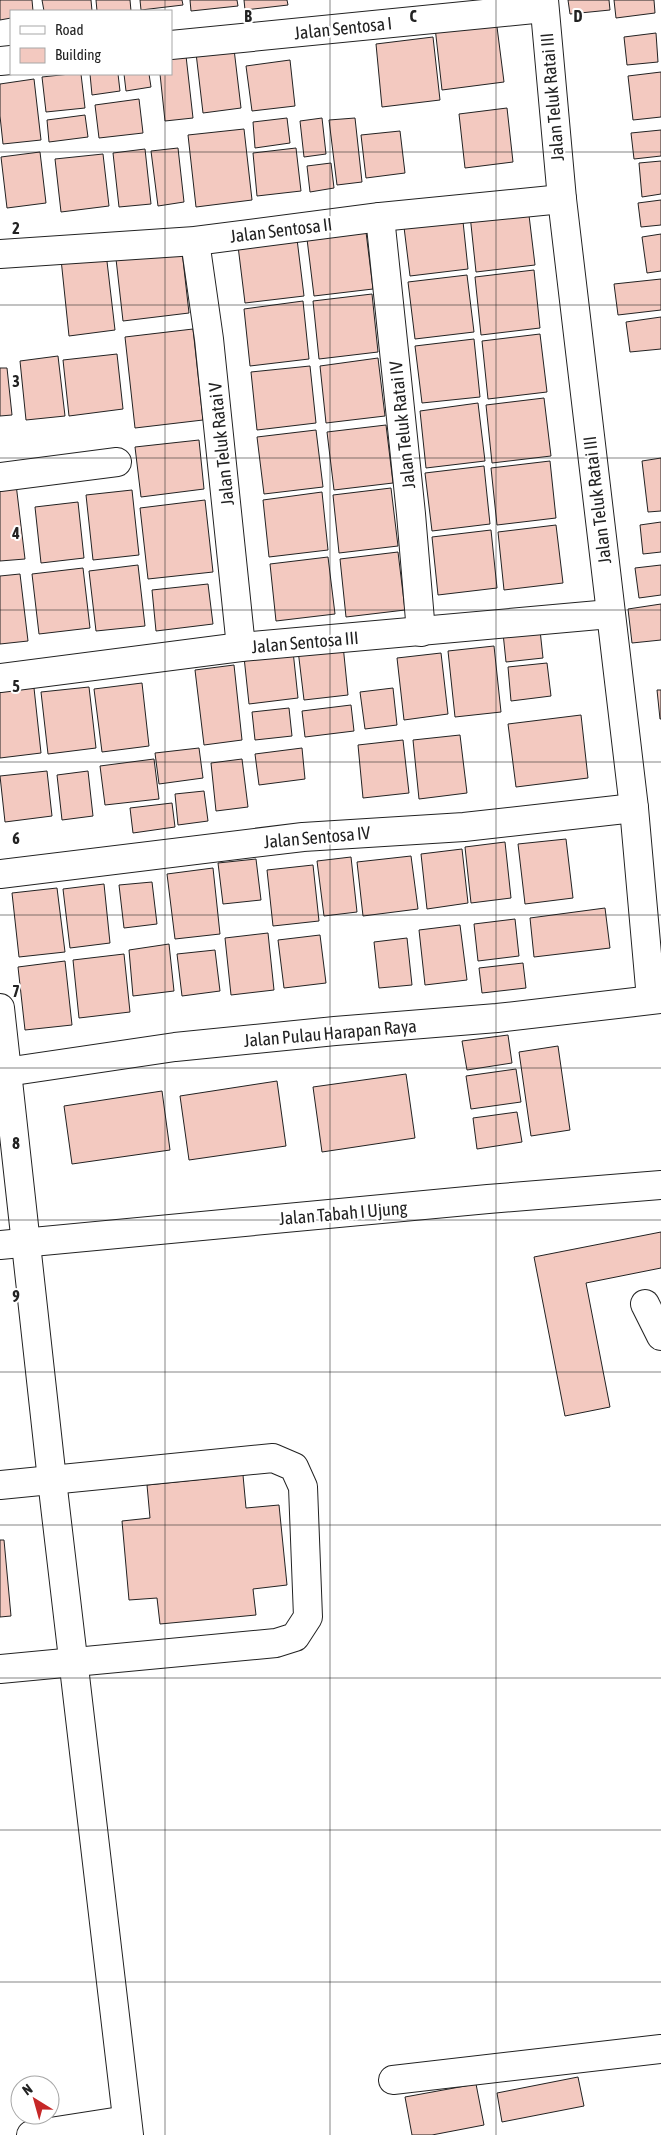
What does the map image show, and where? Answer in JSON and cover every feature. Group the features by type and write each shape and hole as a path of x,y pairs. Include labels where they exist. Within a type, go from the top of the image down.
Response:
{"street":[{"name":"Jalan Sentosa I","path":"172,45 544,4"},
{"name":"Jalan Teluk Ratai III","path":"544,4 562,199 656,999"},
{"name":"Jalan Sentosa II","path":"0,254 195,241 380,217 562,199"},
{"name":"Jalan Teluk Ratai IV","path":"380,217 412,514 421,632"},
{"name":"Jalan Teluk Ratai V","path":"195,241 213,368 241,648"},
{"path":"0,476 117,462"},
{"name":"Jalan Sentosa III","path":"0,678 241,648 610,614"},
{"name":"Jalan Sentosa IV","path":"0,874 303,837 464,827 634,808"},
{"name":"Jalan Pulau Harapan Raya","path":"4,1073 175,1047 497,1018 656,999"},
{"path":"0,1008 13,1244 52,1480 128,2128 31,2135"},
{"name":"Jalan Tabah I Ujung","path":"13,1244 488,1199 661,1185"},
{"path":"644,1304 661,1336"},
{"path":"0,1485 273,1458 294,1467 303,1487 308,1617 295,1637 276,1643 0,1669"},
{"path":"393,2080 661,2049"}],"building":[{"path":"0,0 32,0 33,10 10,10 10,18 0,20"},
{"path":"42,0 91,0 92,10 44,10"},
{"path":"96,0 130,0 131,10 97,10"},
{"path":"140,0 182,0 183,5 141,10"},
{"path":"190,0 237,0 238,6 191,11"},
{"path":"244,0 287,0 288,5 245,10"},
{"path":"568,0 609,0 610,10 570,14"},
{"path":"614,0 654,0 655,13 616,18"},
{"path":"496,19 504,82 442,90 435,27"},
{"path":"656,33 658,62 627,65 624,37"},
{"path":"433,37 440,100 382,107 376,44"},
{"path":"185,47 193,118 165,121 160,75 172,75 172,49"},
{"path":"234,49 241,108 203,113 196,53"},
{"path":"290,60 295,106 252,111 246,66"},
{"path":"661,72 661,117 633,120 628,76"},
{"path":"81,75 85,108 46,112 42,77"},
{"path":"90,75 118,75 120,91 92,95"},
{"path":"124,75 149,75 151,87 126,91"},
{"path":"34,79 41,140 3,144 0,116 0,84"},
{"path":"139,99 143,133 99,138 95,105"},
{"path":"507,108 513,162 465,168 459,114"},
{"path":"85,115 88,137 49,142 47,120"},
{"path":"287,118 290,143 255,148 253,122"},
{"path":"322,118 326,154 304,157 300,121"},
{"path":"355,118 362,182 337,185 329,120"},
{"path":"244,129 252,200 196,207 188,135"},
{"path":"661,130 661,156 634,159 631,133"},
{"path":"400,131 405,173 366,178 361,135"},
{"path":"178,148 184,202 158,206 151,151"},
{"path":"296,148 301,191 257,196 253,153"},
{"path":"145,149 151,204 119,207 113,153"},
{"path":"40,152 46,203 7,208 1,157"},
{"path":"103,154 109,206 61,212 55,159"},
{"path":"661,161 661,194 642,197 639,163"},
{"path":"331,163 334,188 310,192 307,166"},
{"path":"661,200 661,225 641,227 638,203"},
{"path":"528,207 535,265 476,272 470,215"},
{"path":"462,212 468,269 410,276 403,219"},
{"path":"366,232 373,289 314,296 307,239"},
{"path":"661,234 661,271 647,273 642,237"},
{"path":"297,239 304,296 245,303 238,246"},
{"path":"181,242 189,313 123,321 115,250"},
{"path":"106,253 115,330 69,336 61,259"},
{"path":"534,270 540,328 481,335 475,277"},
{"path":"467,275 474,332 415,339 408,282"},
{"path":"661,279 661,310 618,315 614,284"},
{"path":"372,294 378,352 319,359 313,301"},
{"path":"303,301 309,359 250,366 244,309"},
{"path":"661,317 661,349 630,352 626,322"},
{"path":"193,329 203,420 135,428 125,337"},
{"path":"540,334 547,392 488,399 482,341"},
{"path":"474,339 480,397 422,403 415,346"},
{"path":"117,354 123,409 69,416 63,360"},
{"path":"58,356 65,416 26,420 20,361"},
{"path":"378,358 385,416 326,423 320,366"},
{"path":"310,366 316,423 257,430 251,372"},
{"path":"0,368 7,368 12,415 0,416"},
{"path":"544,398 551,456 492,463 486,405"},
{"path":"478,403 485,461 426,468 420,411"},
{"path":"386,425 393,483 334,490 327,432"},
{"path":"316,430 323,487 264,494 257,437"},
{"path":"199,440 204,489 141,497 135,447"},
{"path":"661,458 661,511 648,512 642,461"},
{"path":"550,461 556,518 497,525 491,468"},
{"path":"484,466 490,524 432,531 425,473"},
{"path":"16,484 25,559 0,561 0,486"},
{"path":"391,488 398,546 339,553 333,495"},
{"path":"132,490 139,555 93,560 86,495"},
{"path":"322,492 328,550 269,557 263,500"},
{"path":"205,500 213,572 148,579 140,508"},
{"path":"78,502 84,558 41,563 35,507"},
{"path":"661,522 661,552 643,554 640,525"},
{"path":"556,525 563,583 504,590 498,532"},
{"path":"491,530 497,588 438,595 432,537"},
{"path":"398,552 405,610 346,617 340,559"},
{"path":"328,557 335,614 276,621 270,564"},
{"path":"138,565 145,626 96,631 89,571"},
{"path":"661,565 661,595 639,598 635,568"},
{"path":"83,568 90,628 39,634 32,574"},
{"path":"20,574 28,641 0,644 0,576"},
{"path":"208,584 213,624 156,631 152,590"},
{"path":"661,604 661,640 632,643 628,609"},
{"path":"540,630 543,658 506,662 503,633"},
{"path":"343,645 348,695 304,700 298,650"},
{"path":"494,646 501,712 455,717 448,651"},
{"path":"293,651 298,698 249,704 244,657"},
{"path":"441,653 448,714 404,720 397,658"},
{"path":"547,663 551,696 511,701 508,667"},
{"path":"234,665 242,740 204,745 195,670"},
{"path":"142,683 149,746 102,752 94,689"},
{"path":"89,687 96,748 48,754 41,692"},
{"path":"34,688 41,753 0,758 0,691"},
{"path":"393,688 397,725 365,729 360,692"},
{"path":"657,690 661,690 661,719 660,719"},
{"path":"351,705 354,731 305,737 302,711"},
{"path":"289,708 292,736 255,740 252,712"},
{"path":"581,715 588,778 516,787 508,724"},
{"path":"460,735 467,793 419,799 413,740"},
{"path":"403,740 409,793 363,798 358,745"},
{"path":"199,748 203,778 159,784 155,753"},
{"path":"302,748 305,779 259,785 255,754"},
{"path":"154,759 159,799 105,805 100,766"},
{"path":"242,759 248,807 216,811 211,763"},
{"path":"47,771 52,816 5,822 0,776"},
{"path":"88,771 93,816 62,820 57,775"},
{"path":"204,791 208,821 178,825 175,794"},
{"path":"172,803 175,827 133,833 130,808"},
{"path":"566,839 573,898 525,904 518,844"},
{"path":"505,842 511,898 471,903 465,847"},
{"path":"462,849 468,903 427,909 421,854"},
{"path":"411,856 418,909 363,916 357,862"},
{"path":"351,857 357,912 324,916 317,861"},
{"path":"256,859 261,900 223,904 218,863"},
{"path":"313,865 319,921 273,926 267,870"},
{"path":"213,868 220,934 175,939 167,874"},
{"path":"152,882 157,924 124,928 119,885"},
{"path":"104,884 110,943 70,948 63,889"},
{"path":"57,888 65,952 19,957 12,893"},
{"path":"605,908 610,948 534,957 530,918"},
{"path":"515,919 519,956 478,961 474,924"},
{"path":"460,925 467,980 425,985 419,930"},
{"path":"268,933 274,990 231,995 225,938"},
{"path":"320,935 326,983 284,988 278,940"},
{"path":"407,938 412,985 379,988 374,942"},
{"path":"169,944 174,991 133,996 129,950"},
{"path":"215,950 220,991 182,996 177,954"},
{"path":"124,954 130,1012 79,1018 73,960"},
{"path":"65,961 72,1025 25,1030 18,967"},
{"path":"523,963 526,988 482,993 479,968"},
{"path":"508,1035 512,1063 467,1070 462,1041"},
{"path":"558,1046 570,1130 531,1136 519,1052"},
{"path":"516,1069 521,1102 471,1109 466,1076"},
{"path":"406,1074 415,1138 322,1152 313,1087"},
{"path":"277,1081 286,1146 189,1160 180,1096"},
{"path":"162,1091 170,1150 72,1164 64,1106"},
{"path":"517,1112 522,1142 477,1149 473,1118"},
{"path":"661,1232 661,1268 586,1283 610,1407 565,1416 534,1257"},
{"path":"243,1475 246,1508 279,1505 287,1585 253,1589 256,1615 160,1624 157,1598 129,1600 122,1521 150,1518 147,1485"},
{"path":"0,1540 4,1540 11,1616 0,1617"},
{"path":"578,2077 584,2106 502,2122 497,2093"},
{"path":"476,2084 484,2125 432,2135 412,2135 405,2097"}]}
